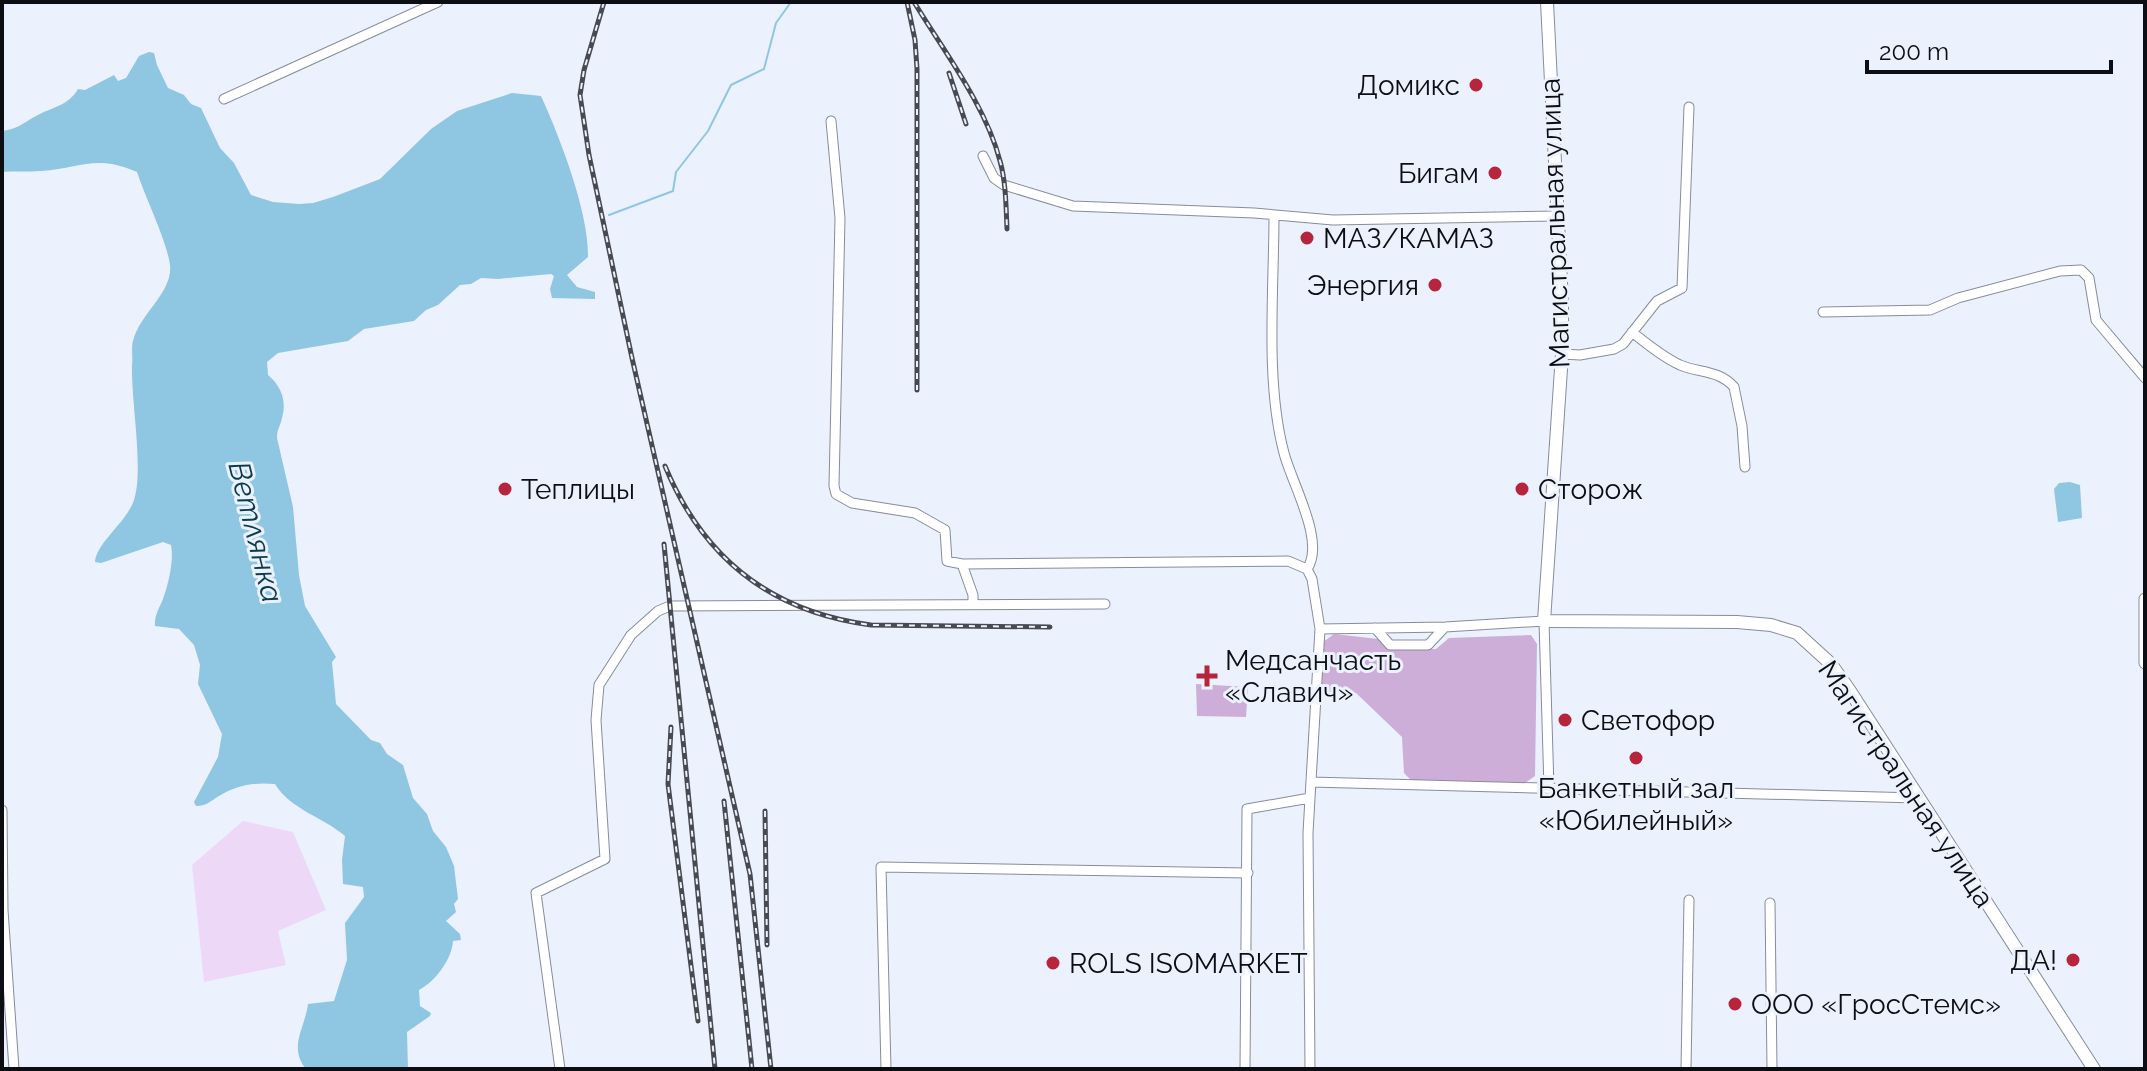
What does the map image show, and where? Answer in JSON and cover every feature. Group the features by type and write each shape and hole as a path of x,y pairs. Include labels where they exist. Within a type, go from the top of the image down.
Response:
{"main road":[{"name":"Магистральная улица","path":"1547,2 1562,354 1544,621 1737,622 1771,625 1797,633 1831,664 2094,1069"}],"street":[{"path":"224,99 438,2"},
{"path":"1562,354 1580,355 1614,349 1623,344 1657,301 1682,288 1689,107"},
{"path":"831,121 840,218 836,494 852,503 915,513 945,530 947,561 962,564 1288,561 1307,569 1312,579 1320,629 1308,833 1310,1069"},
{"path":"983,156 994,178 1004,185 1073,206 1333,220 1558,216"},
{"path":"1274,215 1275,414 1285,456 1314,540 1314,558 1307,569"},
{"path":"1823,312 1930,310 1958,298 2074,270 2085,273 2090,284 2096,320 2145,378"},
{"path":"1632,332 1679,365 1715,373 1734,387 1742,426 1745,467"},
{"path":"962,564 973,603"},
{"path":"2145,599 2145,663"},
{"path":"560,1069 536,893 605,859 596,720 599,685 631,635 658,611 670,606 1105,604"},
{"path":"1320,629 1445,627 1544,621 1549,788"},
{"path":"1375,628 1390,645 1428,645 1445,627"},
{"path":"1311,782 1917,798"},
{"path":"1245,1069 1247,809 1310,798"},
{"path":"2,810 3,910 14,1069"},
{"path":"886,1069 881,867 1248,873"},
{"path":"1686,1069 1689,900"},
{"path":"1770,903 1772,1069"}],"shaded area":[{"path":"1334,634 1378,639 1387,649 1436,649 1449,638 1531,635 1537,644 1535,776 1525,783 1411,780 1404,773 1402,737 1356,693 1317,695 1323,642"},
{"path":"1196,684 1248,687 1246,717 1197,716"},
{"path":"243,821 293,832 326,910 278,931 286,965 204,982 192,865"}],"water":[{"path":"154,53 168,88 201,108 220,148 234,163 251,195 273,202 313,203 380,179 431,129 457,111 512,93 541,96 579,197 588,257 567,275 577,287 595,292 595,299 552,298 550,289 554,276 551,274 481,278 471,284 460,285 414,321 364,329 348,341 278,353 267,362 268,375 283,399 277,438 293,507 305,606 336,657 332,662 336,704 371,740 380,743 387,754 403,765 413,798 427,814 433,831 446,847 454,866 458,899 454,904 456,912 446,921 460,934 461,940 453,941 442,969 419,990 420,1006 431,1013 407,1032 408,1069 306,1069 301,1061 298,1045 308,1004 334,1001 347,960 345,923 364,897 363,887 343,884 345,836 298,807 275,784 239,787 196,806 194,802 218,757 222,734 198,684 200,665 194,645 179,629 155,626 169,577 171,545 163,542 101,563 95,562 101,547 134,500 138,471 132,344 142,321 166,285 170,275 168,255 137,172 99,163 41,171 2,172 2,131 65,103 78,89 85,90 114,75 118,81 126,78 139,56"},
{"path":"2059,483 2080,485 2082,518 2058,522 2054,489"}],"waterway":[{"name":"Ветлянка","path":"609,215 673,191 676,172 708,131 731,85 764,69 776,23 791,2"}],"railway":[{"path":"604,2 580,95 589,155 750,874 771,1069"},
{"path":"907,2 917,69 917,390"},
{"path":"914,2 985,120 1000,161 1007,229"},
{"path":"949,73 966,124"},
{"path":"665,466 699,528 721,553 745,575 802,608 871,625 1050,627"},
{"path":"664,544 715,1069"},
{"path":"671,727 668,784 698,1021"},
{"path":"724,801 752,1069"},
{"path":"765,811 767,945"}],"place":[{"name":"Домикс","path":"1476,85"},
{"name":"Бигам","path":"1495,173"},
{"name":"МАЗ/КАМАЗ","path":"1307,238"},
{"name":"Энергия","path":"1435,285"},
{"name":"Теплицы","path":"505,489"},
{"name":"Сторож","path":"1522,489"},
{"name":"Медсанчасть «Славич»","path":"1207,676"},
{"name":"Светофор","path":"1565,720"},
{"name":"Банкетный зал «Юбилейный»","path":"1636,758"},
{"name":"ДА!","path":"2073,960"},
{"name":"ROLS ISOMARKET","path":"1053,963"},
{"name":"ООО «ГросСтемс»","path":"1735,1004"}]}
